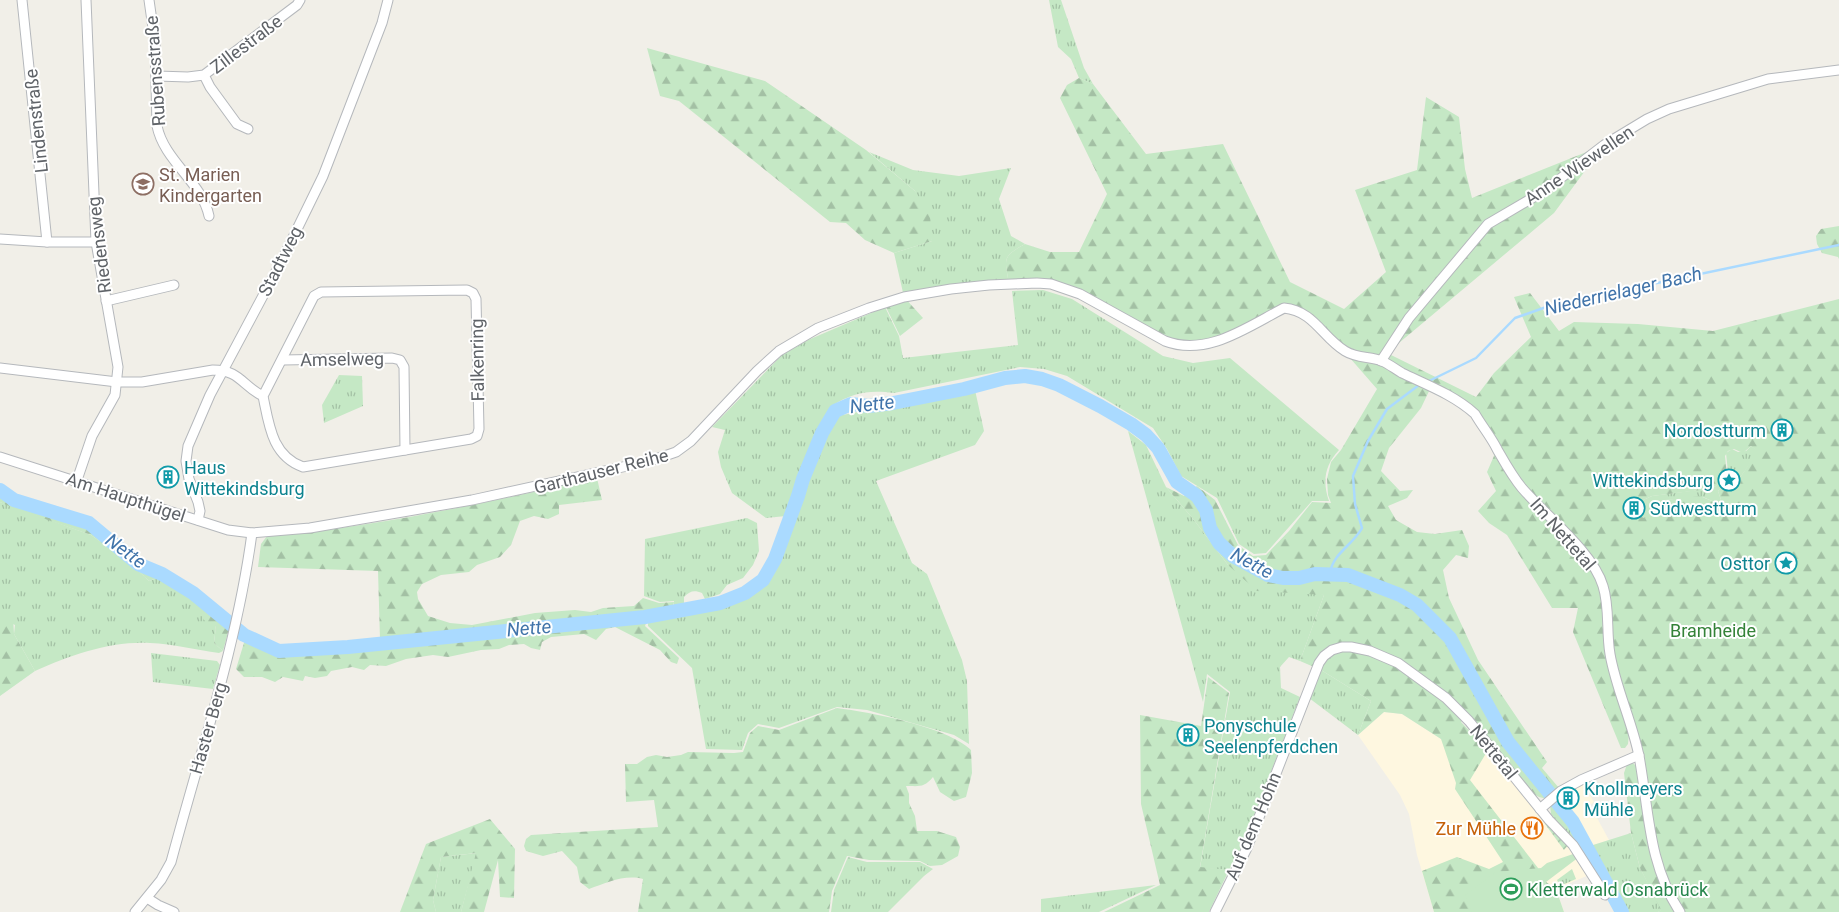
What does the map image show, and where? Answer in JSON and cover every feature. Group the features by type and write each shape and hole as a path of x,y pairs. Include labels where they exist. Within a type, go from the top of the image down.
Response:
{"street":[{"name":"Lindenstraße","path":"22,0 47,242"},
{"name":"Riedensweg","path":"77,480 92,436 115,395 118,367 96,242 86,0"},
{"name":"Rubensstraße","path":"149,0 155,42 157,126 159,137 206,204 209,216"},
{"name":"Zillestraße","path":"156,76 188,77 204,75 297,6 300,0"},
{"name":"Stadtweg","path":"198,520 200,511 189,479 186,461 188,446 223,370 281,262 323,176 382,23 388,0"},
{"name":"Anne Wiewellen","path":"1382,361 1408,318 1488,224 1544,192 1604,145 1647,119 1669,109 1768,79 1839,70"},
{"path":"204,75 210,87 237,124 248,129"},
{"path":"0,240 96,242"},
{"path":"106,301 174,284"},
{"name":"Garthauser Reihe","path":"252,533 310,528 472,500 650,462 670,456 691,441 770,358 792,342 818,328 869,308 892,300 929,292 989,285 1051,284 1080,294 1165,341 1178,346 1202,346 1224,339 1284,308 1293,309 1310,319 1345,351 1362,358 1382,361 1395,369"},
{"name":"Falkenring","path":"466,290 473,293 476,299 478,429 477,436 471,439 303,467 296,465 279,450 274,441 264,396 314,296 321,292 466,290"},
{"name":"Amselweg","path":"283,360 392,358 400,360 404,367 405,450"},
{"path":"0,368 117,382 142,382 223,370 236,375 252,390 264,396"},
{"name":"Im Nettetal","path":"1395,369 1454,398 1475,414 1514,478 1570,538 1596,570 1603,585 1607,602 1610,655 1630,718 1639,755 1657,865 1665,886 1680,912"},
{"name":"Am Haupthügel","path":"0,457 77,480 228,530 252,533"},
{"name":"Haster Berg","path":"135,912 161,880 171,862 232,640 252,533"},
{"name":"Nettetal","path":"1351,647 1398,663 1446,698 1469,721 1540,809 1573,845 1605,895"},
{"name":"Auf dem Hohn","path":"1215,912 1247,848 1319,663 1332,650 1351,647"},
{"path":"1540,809 1558,794 1581,780 1639,755"},
{"path":"147,898 174,912"}],"shaded area":[{"path":"1384,712 1402,714 1441,739 1488,750 1570,845 1589,875 1556,889 1564,912 1434,912 1417,855 1409,814 1400,795 1358,735"},
{"path":"1583,783 1594,802 1590,805 1609,840 1590,846 1576,820 1557,798"}],"green space":[{"path":"1049,0 1061,0 1084,68 1093,84 1079,78 1071,59 1058,47"},
{"path":"647,48 765,81 866,150 915,191 930,215 932,241 894,253 865,240 846,223 830,222 679,101 660,96"},
{"name":"Bramheide","path":"1079,78 1093,84 1146,154 1223,144 1290,282 1344,309 1386,272 1355,190 1417,170 1426,97 1459,117 1465,169 1472,198 1604,145 1554,213 1387,353 1476,397 1494,373 1531,337 1514,297 1530,293 1559,331 1574,322 1638,324 1713,331 1839,299 1839,912 1658,912 1661,910 1640,868 1631,833 1624,773 1627,764 1632,762 1637,767 1637,732 1629,734 1628,744 1625,748 1621,748 1573,632 1578,608 1552,608 1507,535 1489,523 1478,511 1496,491 1487,472 1497,449 1475,414 1431,387 1421,408 1389,448 1381,471 1400,491 1413,490 1407,498 1388,506 1396,520 1417,532 1435,534 1462,530 1469,546 1468,558 1456,555 1443,570 1449,598 1478,660 1547,762 1542,768 1559,788 1547,799 1534,794 1469,714 1461,722 1488,750 1470,780 1538,868 1546,882 1556,889 1564,912 1434,912 1422,871 1457,857 1489,869 1503,862 1455,789 1456,783 1441,739 1402,714 1384,712 1358,735 1371,701 1321,670 1300,661 1324,595 1257,591 1228,565 1166,487 1184,496 1197,486 1215,500 1238,545 1253,556 1266,555 1289,531 1312,502 1331,503 1328,495 1327,479 1331,462 1341,450 1377,389 1343,350 1311,319 1284,308 1224,339 1177,345 1066,288 1009,284 1006,260 1012,252 1025,244 1050,252 1079,252 1107,194 1060,98 1067,85","holes":["1751,446 1756,450 1739,478 1734,483 1722,487 1718,491 1721,500 1719,504 1700,496 1665,500 1656,505 1648,520 1631,512 1630,503 1652,496 1712,488 1719,484 1727,475 1725,456 1728,451 1734,449 1743,453"]},
{"path":"869,152 913,170 959,176 1011,168 999,199 1011,236 1025,244 1012,252 1006,260 1009,284 904,297 894,253 932,241 915,191"},
{"path":"1839,226 1839,259 1838,257 1822,253 1817,244 1816,236 1821,229"},
{"path":"1043,290 1072,299 1163,356 1193,363 1230,358 1339,450 1331,461 1326,474 1325,480 1329,501 1312,501 1266,553 1254,554 1239,544 1217,498 1181,476 1167,449 1153,428 1067,376 1044,369 1020,367 894,393 862,393 832,406 814,440 786,516 766,518 732,493 721,467 718,452 725,430 712,427 782,355 808,340 885,307 899,336 903,358 1018,345 1012,291"},
{"path":"904,297 923,318 900,336 884,303"},
{"path":"339,375 362,376 363,406 324,423 322,405"},
{"path":"975,390 984,431 975,445 876,481 912,563 927,574 962,660 967,681 969,744 954,735 867,710 837,707 779,728 758,724 748,733 742,750 706,749 692,668 648,626 648,622 720,608 746,596 761,584 772,570 831,422 837,416"},
{"path":"1128,431 1146,445 1166,487 1228,565 1324,595 1300,661 1289,657 1280,667 1281,688 1300,697 1243,844 1229,870 1200,868 1230,692 1207,674 1203,702"},
{"path":"1751,446 1757,450 1739,478 1734,483 1722,487 1718,491 1721,500 1719,504 1703,497 1665,500 1656,505 1648,521 1631,512 1630,503 1652,496 1713,488 1726,478 1728,472 1726,453 1732,449 1738,452 1746,451"},
{"path":"597,478 602,500 559,505 559,514 548,519 534,516 520,521 511,545 500,557 477,565 469,572 441,575 422,584 417,592 418,599 428,616 450,623 472,625 535,613 575,610 591,612 603,608 634,606 643,598 659,603 674,602 673,607 647,621 645,626 679,658 677,664 671,662 660,650 615,627 606,629 596,640 584,634 551,637 542,642 540,650 524,644 509,645 499,649 481,650 448,657 433,655 406,659 386,666 370,665 364,670 352,667 331,671 327,676 315,678 305,676 303,681 283,677 275,682 262,677 244,677 236,669 247,633 280,648 347,644 380,639 378,571 258,567 261,544 267,536 350,527 391,520 474,505"},
{"path":"0,486 15,498 93,521 140,561 157,567 188,587 231,621 223,651 214,643 216,626 204,620 203,608 160,577 149,581 129,562 91,535 0,502"},
{"path":"0,502 91,535 129,562 149,581 160,577 203,608 216,625 214,643 223,651 219,653 150,643 120,644 91,650 35,671 14,634 15,625 0,618"},
{"path":"747,518 757,523 759,551 753,565 743,578 727,585 720,594 705,599 702,593 690,592 684,597 684,604 674,606 674,601 660,602 644,596 645,539"},
{"path":"0,618 13,618 14,634 35,671 0,696"},
{"path":"151,653 217,661 220,665 213,689 153,682"},
{"path":"1321,670 1371,701 1358,735 1309,698"},
{"path":"1208,677 1229,693 1200,867 1229,870 1209,912 1104,912 1160,885 1141,804 1140,715 1201,726"},
{"path":"837,708 908,722 945,734 971,750 972,773 966,797 954,801 940,792 933,777 924,785 906,786 909,794 909,803 915,816 917,831 937,831 956,837 960,847 958,856 942,865 930,866 920,861 869,860 847,856 832,891 829,912 638,912 643,879 622,878 589,889 580,882 577,867 562,851 543,856 526,851 524,846 526,839 531,835 658,827 654,800 626,802 625,764 637,764 647,757 656,755 667,757 688,752 743,752 750,733 758,726 779,730"},
{"path":"1552,803 1570,823 1619,912 1616,912 1575,843 1551,814 1550,805"},
{"path":"490,819 515,849 514,898 500,897 498,860 484,912 461,912 476,853 441,857 433,900 436,912 400,912 426,844"},
{"path":"1548,822 1569,844 1564,850 1545,824"},
{"path":"1631,833 1640,868 1662,910 1658,912 1626,912 1590,846"},
{"path":"477,853 461,912 436,912 433,900 441,857"},
{"name":"Kletterwald Osnabrück","path":"1576,853 1579,857 1546,882 1554,912 1472,912 1465,895 1496,872 1541,868 1547,863"},
{"path":"848,857 867,862 920,862 933,869 888,912 831,912 834,890"},
{"path":"1572,869 1576,879 1560,886 1557,880"},
{"path":"1156,885 1099,912 1041,912 1041,899"}],"waterway":[{"name":"Niederrielager Bach","path":"1427,382 1476,358 1515,318 1552,305 1839,245"},
{"name":"Nette","path":"0,490 14,500 89,523 138,564 162,574 193,593 244,635 279,651 348,647 645,617 720,603 745,593 763,580 775,559 803,479 822,433 835,411 851,404 869,406 893,403 964,389 1005,378 1025,376 1042,379 1059,385 1100,406 1146,435 1158,448 1177,482 1197,496 1206,510 1210,528 1219,543 1233,556 1268,575 1283,578 1299,578 1315,574 1348,575 1400,595 1417,605 1450,638 1508,742 1573,822 1622,912"},
{"name":"Niederrielager Bach","path":"1330,573 1339,554 1362,528 1355,504 1353,476 1368,441 1387,409 1419,385"}],"place":[{"name":"St. Marien Kindergarten","path":"143,184"},
{"name":"Nordostturm","path":"1782,430"},
{"name":"Haus Wittekindsburg","path":"168,477"},
{"name":"Wittekindsburg","path":"1729,480"},
{"name":"Südwestturm","path":"1634,508"},
{"name":"Osttor","path":"1786,563"},
{"name":"Ponyschule Seelenpferdchen","path":"1188,735"},
{"name":"Knollmeyers Mühle","path":"1568,798"},
{"name":"Zur Mühle","path":"1532,828"},
{"name":"Kletterwald Osnabrück","path":"1511,889"}]}
